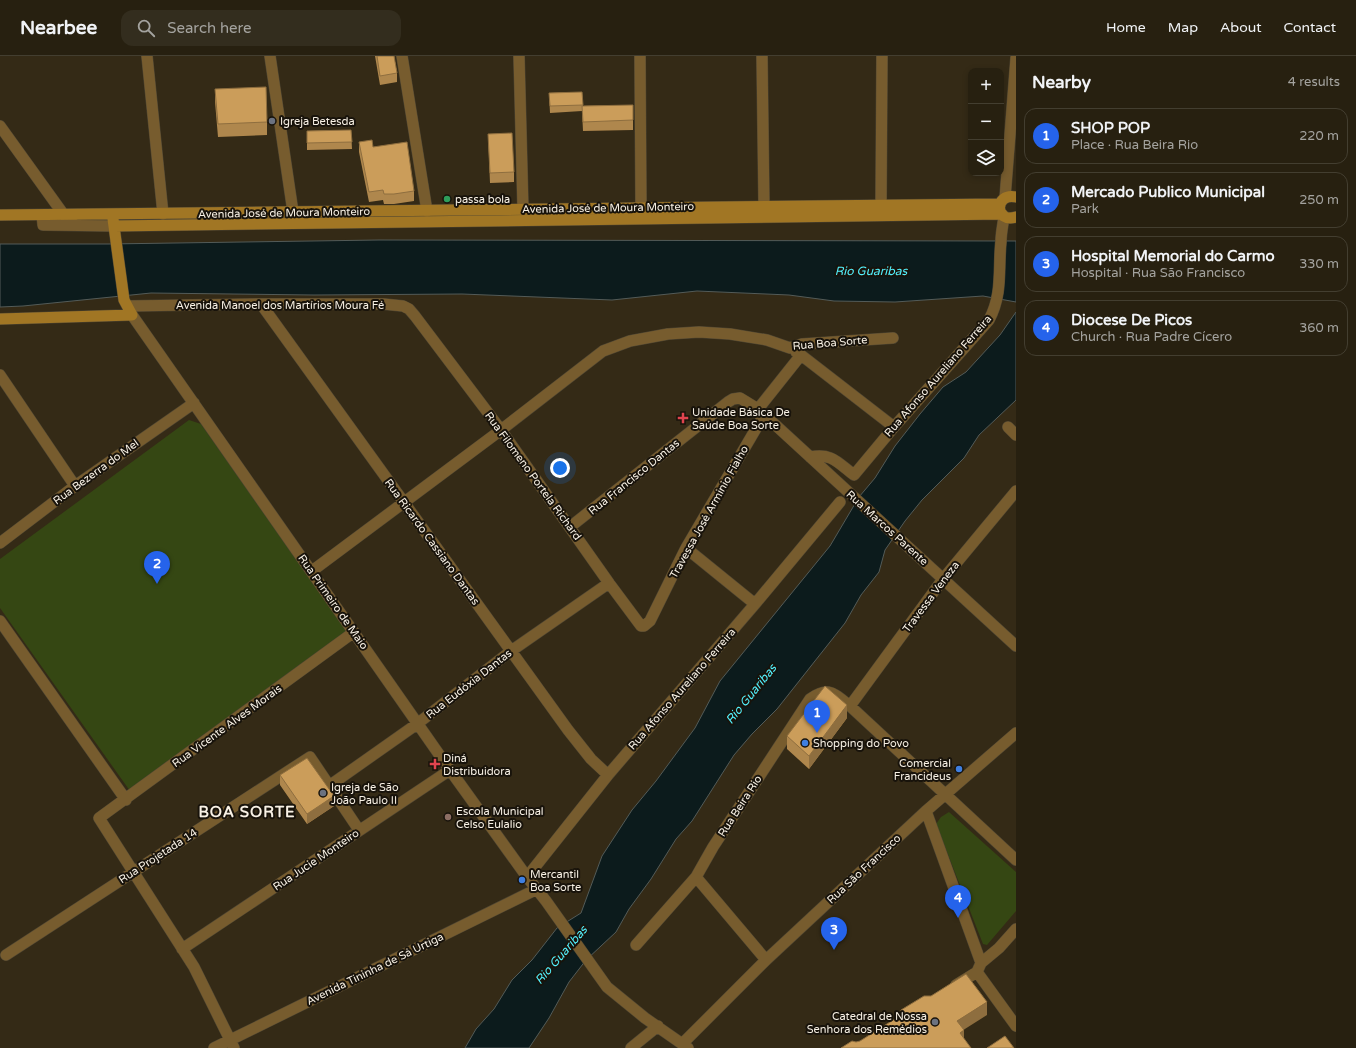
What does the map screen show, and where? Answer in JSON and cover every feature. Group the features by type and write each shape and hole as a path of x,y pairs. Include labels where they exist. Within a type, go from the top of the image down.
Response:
{"main road":[{"name":"Avenida José de Moura Monteiro","path":"113,220 163,214 641,207 881,205 1005,206"},
{"name":"Avenida José de Moura Monteiro","path":"1005,206 1011,218 1016,217"},
{"name":"Avenida José de Moura Monteiro","path":"0,215 64,215 113,220 656,218 1005,206"},
{"path":"113,220 115,241 128,307"},
{"name":"Avenida Manoel dos Martírios Moura Fé","path":"0,319 128,307"}],"street":[{"path":"147,56 163,214"},
{"path":"270,56 293,212"},
{"path":"402,56 427,211"},
{"path":"519,56 523,209"},
{"path":"640,56 641,207"},
{"path":"762,56 764,206"},
{"path":"881,205 882,56"},
{"name":"Rua Afonso Aureliano Ferreira","path":"810,457 820,455 833,458 854,475 894,427 989,320 1000,288 1001,241 1016,58"},
{"path":"0,126 64,215 75,226"},
{"path":"42,215 43,225 75,226 113,220"},
{"name":"Avenida Manoel dos Martírios Moura Fé","path":"128,307 261,304 396,305 409,309 424,327"},
{"name":"Rua Ricardo Cassiano Dantas","path":"261,304 580,745 608,775"},
{"name":"Rua Primeiro de Maio","path":"128,307 417,724 607,987 645,1018 685,1046"},
{"name":"Rua Filomeno Portela Richard","path":"424,327 501,430 640,626"},
{"name":"Rua Boa Sorte","path":"312,571 501,430 603,351 630,341 668,334 699,332 730,334 767,340 790,348 802,344 893,338"},
{"path":"790,348 894,427"},
{"name":"Travessa José Arminio Fialho","path":"640,626 644,626 650,622 686,548 761,412 801,355"},
{"path":"0,375 75,486"},
{"name":"Rua Francisco Dantas","path":"570,527 728,402 733,399 740,398 761,412"},
{"name":"Rua Bezerra do Mel","path":"0,543 75,486 194,403"},
{"name":"Rua Marcos Parente","path":"761,412 1016,646"},
{"path":"1008,427 1016,435"},
{"name":"Travessa Veneza","path":"850,706 943,579 1016,491"},
{"name":"Rua Afonso Aureliano Ferreira","path":"527,878 608,775 755,604 840,502"},
{"path":"686,548 755,604"},
{"name":"Rua Eudóxia Dantas","path":"329,786 417,724 511,651 609,583"},
{"path":"0,621 126,800"},
{"name":"Rua Vicente Alves Morais","path":"133,872 99,818 126,800 354,632"},
{"name":"Rua Beira Rio","path":"636,945 696,877 713,847 810,699 820,692 828,691 836,695 850,706"},
{"path":"850,706 1016,860"},
{"name":"Rua São Francisco","path":"685,1046 766,960 926,811 1016,733"},
{"name":"Rua Projetada 14","path":"6,955 310,757 329,786"},
{"name":"Rua Jucie Monteiro","path":"182,949 450,770"},
{"path":"329,786 359,830"},
{"path":"926,811 979,967 1016,1026"},
{"path":"133,872 194,967 232,1044"},
{"path":"696,877 766,960"},
{"name":"Avenida Tininha de Sá Urtiga","path":"214,1048 232,1044 537,889"},
{"path":"946,991 979,967 1016,929"},
{"path":"631,1048 658,1026"}],"green space":[{"path":"189,420 201,424 347,631 130,791 0,608 0,559"},
{"path":"949,812 1016,872 1016,911 987,945 983,944 936,824 941,817"}],"water":[{"name":"Rio Guaribas","path":"379,240 1016,241 1016,302 983,296 895,302 834,301 789,295 697,291 612,300 462,294 314,295 151,293 0,307 0,244"},
{"name":"Rio Guaribas","path":"1016,312 1016,400 979,435 964,458 922,500 905,521 885,550 879,572 861,595 845,623 777,709 734,755 692,821 676,839 651,879 629,909 616,932 586,960 569,982 549,1018 529,1048 465,1048 476,1029 494,1009 512,980 532,960 557,928 581,913 602,856 632,810 656,781 695,728 720,681 830,546 859,497 875,478 895,446 943,387 966,372 1000,335"}],"building":[{"path":"377,56 394,56 397,73 380,76"},
{"path":"266,87 267,122 218,124 215,89"},
{"path":"582,92 583,105 550,106 549,93"},
{"path":"633,105 633,120 583,122 582,106"},
{"path":"351,130 352,142 307,143 307,131"},
{"path":"512,133 514,172 490,173 488,134"},
{"path":"372,140 373,147 407,142 414,191 394,194 384,194 383,190 369,192 359,142"},
{"path":"825,686 847,705 809,756 787,736"},
{"path":"307,758 334,796 307,814 280,775"},
{"path":"966,974 987,1002 957,1021 964,1030 960,1033 971,1048 841,1048 852,1041 860,1041 898,1017 901,1010 924,996 931,996"},
{"path":"1005,1036 1014,1048 987,1048"}],"place":[{"name":"Igreja Betesda","path":"272,121"},
{"name":"passa bola","path":"447,199"},
{"name":"Unidade Básica De Saúde Boa Sorte","path":"683,418"},
{"name":"Mercado Publico Municipal","path":"157,584"},
{"name":"SHOP POP","path":"817,733"},
{"name":"Shopping do Povo","path":"805,743"},
{"name":"Diná Distribuidora","path":"435,764"},
{"name":"Comercial Francideus","path":"959,769"},
{"name":"Igreja de São João Paulo II","path":"323,793"},
{"name":"Escola Municipal Celso Eulalio","path":"448,817"},
{"name":"Mercantil Boa Sorte","path":"522,880"},
{"name":"Diocese De Picos","path":"958,918"},
{"name":"Hospital Memorial do Carmo","path":"834,950"},
{"name":"Catedral de Nossa Senhora dos Remédios","path":"935,1022"}],"district":[{"name":"BOA SORTE","path":"247,812"}]}
